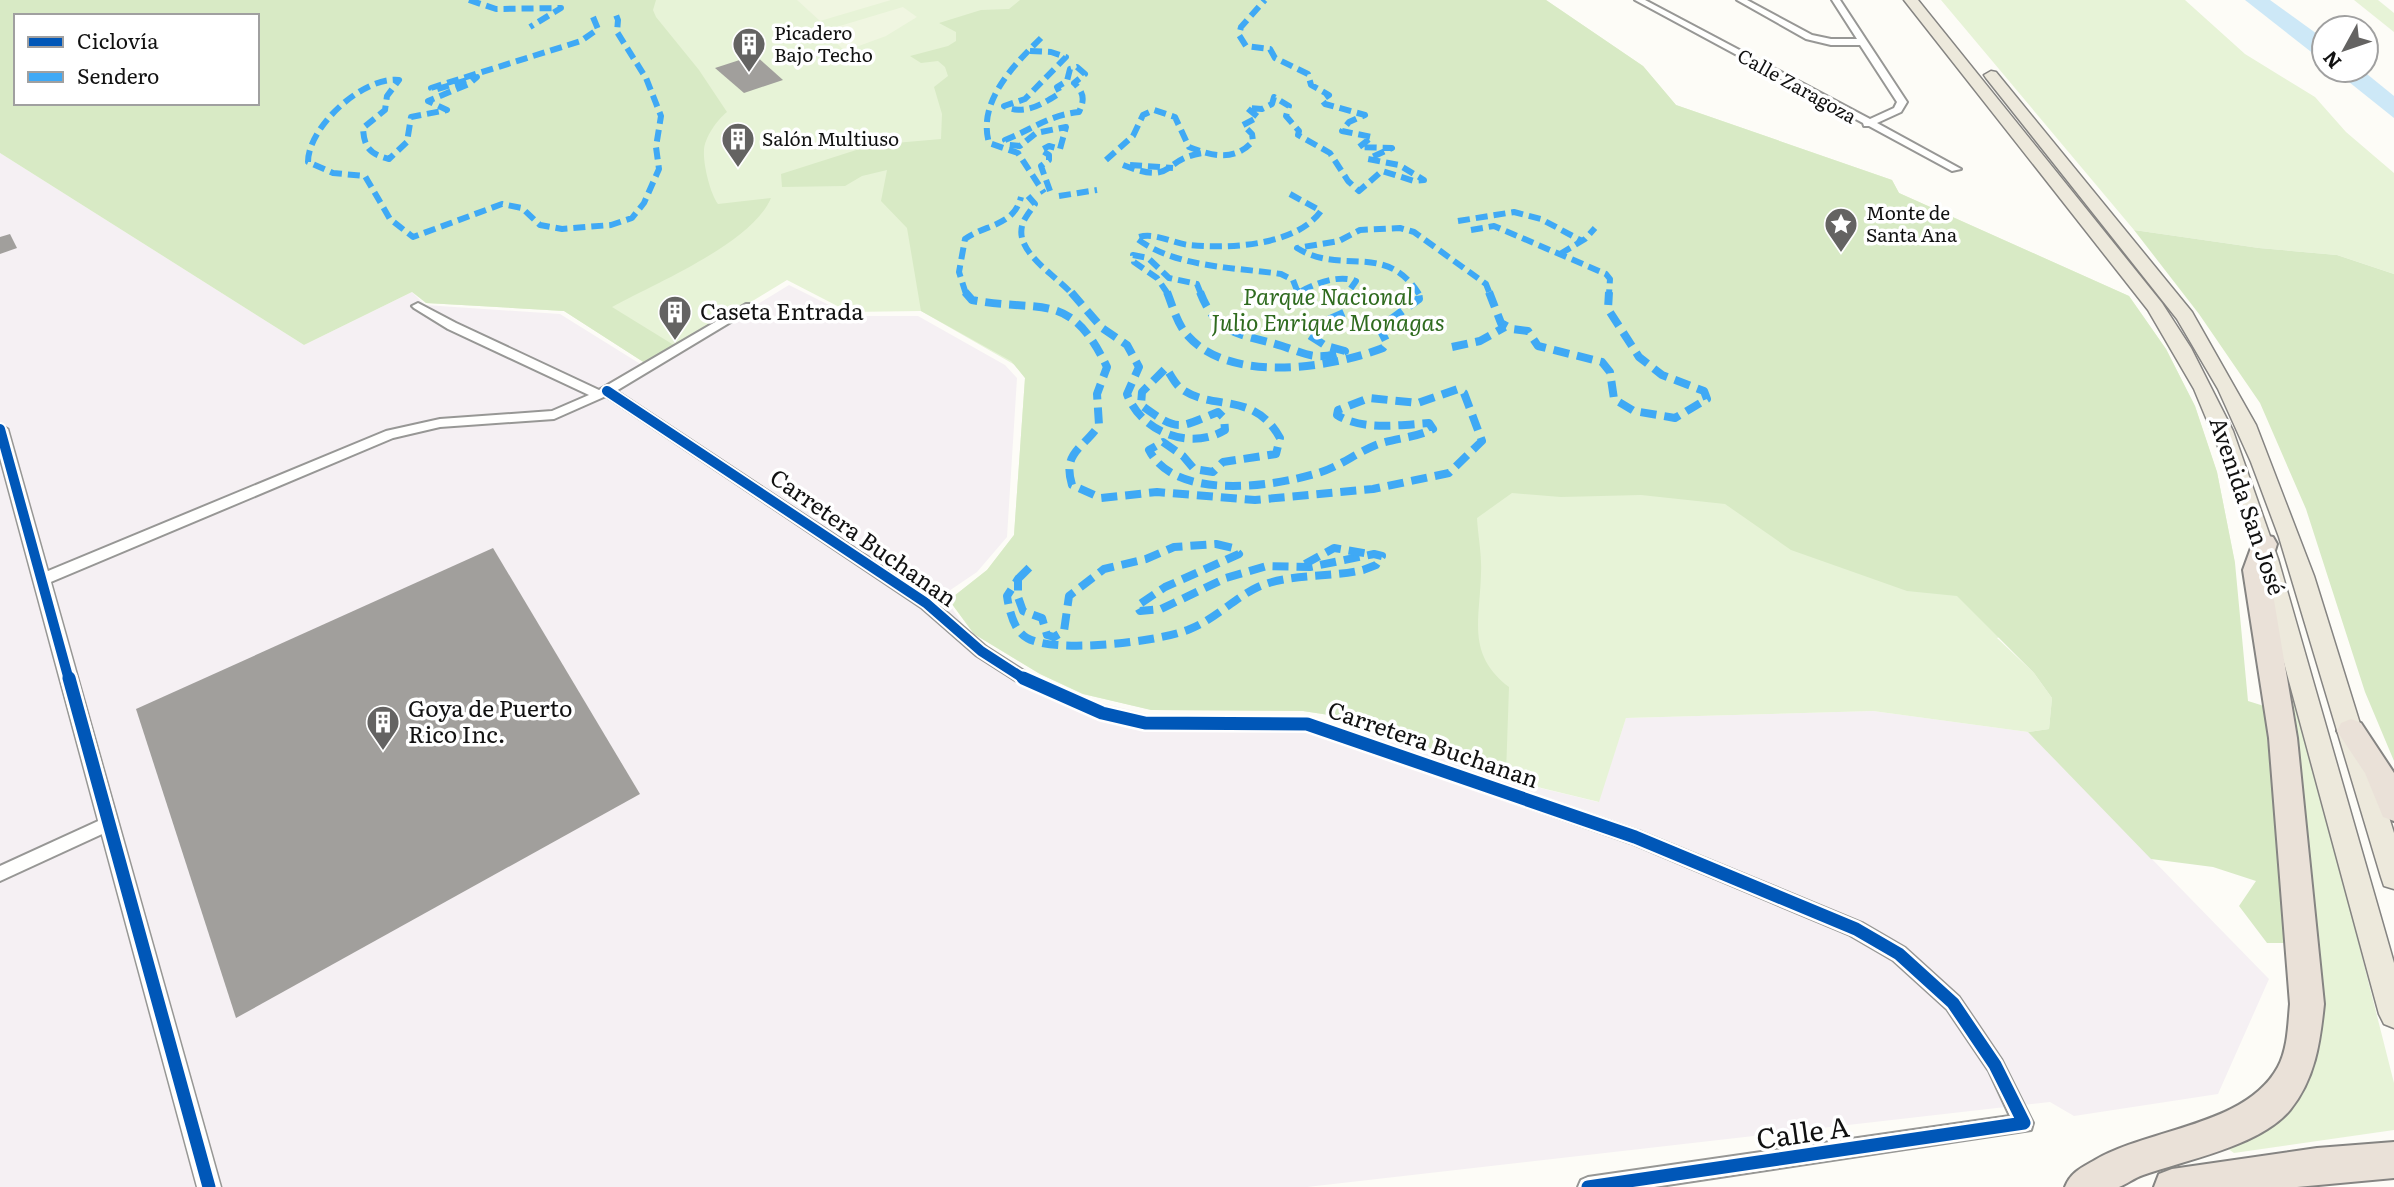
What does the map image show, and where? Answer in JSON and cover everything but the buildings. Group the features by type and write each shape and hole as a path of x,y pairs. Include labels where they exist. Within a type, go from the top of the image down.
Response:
{"highway":[{"path":"2083,1187 2127,1163 2244,1124 2264,1111 2288,1085 2307,1040 2307,1004 2283,738 2256,570 2264,544"},
{"path":"2351,731 2377,767 2394,808"},
{"path":"2172,1187 2317,1166 2394,1160"}],"main road":[{"name":"Avenida San José","path":"1912,0 2173,333 2223,428 2264,544 2394,1014"},
{"name":"Avenida San José","path":"1930,0 2128,243 2207,349 2254,439 2272,483 2351,731 2394,877"}],"street":[{"name":"Calle Zaragoza","path":"1639,0 1867,124 1956,169"},
{"path":"1741,0 1809,37 1831,42 1864,42"},
{"path":"1836,0 1902,102 1898,110 1867,124"},
{"name":"Carretera Buchanan","path":"418,306 452,326 603,393 926,603 981,651 1028,681 1102,713 1145,723 1307,724 1635,837 1856,929 1899,954 1953,1003 1995,1065 2024,1123"},
{"path":"41,580 390,435 440,423 554,415 603,393 750,306"},
{"path":"0,429 209,1187"},
{"path":"0,874 107,824"},
{"name":"Calle A","path":"1588,1187 2024,1123"}],"shaded area":[{"path":"0,153 304,345 412,292 425,305 560,314 650,370 789,285 851,316 918,316 1005,365 1017,378 1007,537 977,572 943,595 971,636 1035,675 1093,701 1151,715 1309,716 1520,783 1598,802 1626,718 1873,711 2028,732 2269,979 2218,1094 2074,1116 2050,1102 1307,1187 0,1187"}],"green space":[{"path":"0,0 656,0 653,10 656,17 699,70 727,112 712,129 704,150 708,178 715,199 718,204 771,198 761,215 724,246 677,274 612,307 677,347 648,365 564,311 426,303 412,292 304,345 0,153"},
{"name":"Parque Nacional Julio Enrique Monagas","path":"367,0 1546,0 1643,66 1676,105 1892,180 1899,193 2129,296 2166,349 2195,406 2217,472 2235,563 1997,638 2034,673 2052,698 2049,729 2028,732 1873,711 1626,718 1599,802 1508,780 1506,774 1329,715 1303,711 1152,710 1083,694 1040,674 974,634 949,600 987,570 1014,535 1025,378 1015,365 921,311 849,312 787,280 648,365 564,311 426,303"},
{"path":"797,0 891,0 820,21"},
{"name":"Parque Nacional Julio Enrique Monagas","path":"1020,0 1546,0 1643,66 1676,105 1892,180 1899,193 2129,296 2166,349 2195,406 2217,472 2235,563 2248,701 2264,706 2288,943 2267,943 2239,906 2256,881 2213,867 2151,859 2028,732 2049,729 2052,698 2034,673 1957,596 1907,591 1791,550 1725,504 1641,495 1561,497 1512,493 1477,518 1481,566 1478,635 1486,662 1495,675 1509,687 1506,774 1329,715 1303,711 1151,710 1083,694 1040,674 974,634 949,600 987,570 1014,535 1025,378 1011,361 921,311 907,228 881,201 887,170 862,176 845,186 782,187 781,174 872,145 941,139 942,114 934,87 948,76 945,67 938,61 921,63 910,56 948,46 956,41 956,32 939,23 981,10 1009,9"},
{"path":"1941,0 2185,0 2245,54 2315,97 2346,132 2394,173 2394,274 2337,255 2259,248 2134,230"},
{"path":"2354,0 2378,0 2394,13 2394,32 2380,21 2380,14 2372,14"},
{"path":"903,7 917,17 886,36 845,51 823,31"},
{"path":"2134,230 2259,248 2337,255 2394,274 2394,761 2365,692 2306,509 2260,403 2199,314"},
{"path":"2290,695 2297,700 2394,1083 2394,1130 2234,1153 2227,1148 2291,1102"}],"water":[{"path":"2245,0 2270,0 2310,29 2310,51"},
{"path":"2352,84 2379,84 2394,96 2394,118"}],"marked path":[{"path":"469,0 496,9 540,6 561,8 530,27"},
{"path":"1106,160 1133,136 1143,115 1154,110 1175,117 1189,147 1223,156 1239,153 1253,141 1252,134 1243,125 1246,121 1258,117 1247,108 1262,109 1272,104 1274,97 1289,106 1286,116 1299,131 1298,135 1330,153 1348,181 1359,191 1382,171 1414,181 1424,180 1399,165 1368,159 1392,148 1359,147 1372,137 1342,131 1349,122 1365,115 1325,104 1322,100 1329,95 1311,85 1308,74 1275,58 1270,49 1246,46 1239,35 1241,27 1265,0"},
{"path":"593,17 598,29 581,41 431,88 434,90 477,77 469,84 428,101 447,110 411,117 407,142 400,152 389,159 373,155 364,143 363,128 385,110 387,96 399,80 390,79 360,90 342,102 308,150 308,162 333,173 365,176 390,219 403,232 413,237 502,204 522,208 540,225 562,229 611,225 632,218 644,203 659,169 656,147 661,116 646,78 637,68 617,32 618,20 614,10"},
{"path":"1041,38 1005,76 992,106 987,136 989,143 1018,153 1044,193"},
{"path":"1030,51 1051,52 1066,57 1025,99 1004,106 1011,110 1033,108 1060,93 1057,87 1067,81 1070,69 1077,67 1085,74 1074,83 1082,91 1084,101 1079,112 1053,115 1038,127 1005,140 1009,145 1020,146 1036,133 1066,127 1060,149 1049,146 1041,150 1049,155 1049,160 1041,166 1050,191"},
{"path":"1123,165 1154,175 1163,173 1181,159 1203,153"},
{"path":"1130,165 1173,168"},
{"path":"1059,196 1097,190"},
{"path":"1290,194 1321,211 1300,230 1282,236 1240,243 1202,245 1147,236 1136,238 1148,247 1183,259 1281,274 1293,280 1298,293 1314,284 1348,278 1356,281 1345,296 1346,312 1312,327 1306,333 1326,346 1345,351 1327,357 1307,357 1281,346 1240,337 1224,328 1207,310 1197,284 1169,278 1148,258 1133,255 1134,262 1163,285 1182,329 1193,341 1212,353 1235,362 1286,368 1338,362 1383,348 1387,343 1381,331 1386,323 1419,299 1419,293 1406,277 1385,264 1319,258 1297,248 1339,241 1360,230 1400,228 1414,232 1486,284 1501,323 1512,329 1528,331 1538,346 1602,362 1610,372 1614,399 1634,411 1675,418 1707,399 1704,391 1662,375 1639,357 1608,309 1610,279 1606,274 1494,226 1471,230"},
{"path":"1021,197 1019,207 1007,220 965,239 960,279 962,287 972,300 1057,310 1086,329 1099,347 1107,367 1097,394 1099,425 1091,437 1072,454 1067,469 1072,485 1101,498 1157,492 1255,500 1373,489 1449,473 1482,441 1464,393 1458,389 1418,403 1369,398 1338,410 1337,415 1345,420 1383,426 1429,423 1433,429 1376,445 1318,473 1283,481 1218,485 1197,483 1164,471 1149,450 1163,442 1183,456 1194,469 1213,472 1223,462 1276,454 1280,438 1276,430 1260,416 1241,406 1192,395 1182,390 1166,368 1142,392 1141,405 1168,422 1183,426 1198,423 1218,412 1224,418 1225,430 1214,437 1184,439 1153,427 1141,417 1127,394 1139,367 1127,345 1102,328 1062,282 1026,250 1021,236 1022,224 1035,204 1028,196"},
{"path":"1458,221 1514,212 1541,219 1582,241"},
{"path":"1560,254 1585,239 1595,228"},
{"path":"1452,347 1480,341 1505,327"},
{"path":"1018,578 1018,597 1023,611 1042,618 1047,635 1054,637 1064,631 1069,596 1104,569 1146,559 1174,547 1216,544 1233,548 1239,554 1165,587 1137,606 1140,611 1161,609 1226,578 1267,566 1310,567 1346,562 1374,554 1382,556 1376,565 1363,570 1287,580 1257,587 1189,630 1132,642 1080,645 1038,643 1026,638 1019,630 1007,596 1017,580 1020,577 1030,567"},
{"path":"1305,564 1334,548 1370,554"}],"cycle path":[{"path":"607,391 926,603 981,651 1028,681 1102,713 1145,723 1307,724 1635,837 1856,929 1899,954 1953,1003 1995,1065 2024,1123 1588,1187"},
{"path":"0,429 209,1187"}],"place":[{"name":"Picadero Bajo Techo","path":"749,74"},
{"name":"Salón Multiuso","path":"738,169"},
{"name":"Monte de Santa Ana","path":"1841,254"},
{"name":"Caseta Entrada","path":"675,342"},
{"name":"Goya de Puerto Rico Inc.","path":"383,752"}]}
